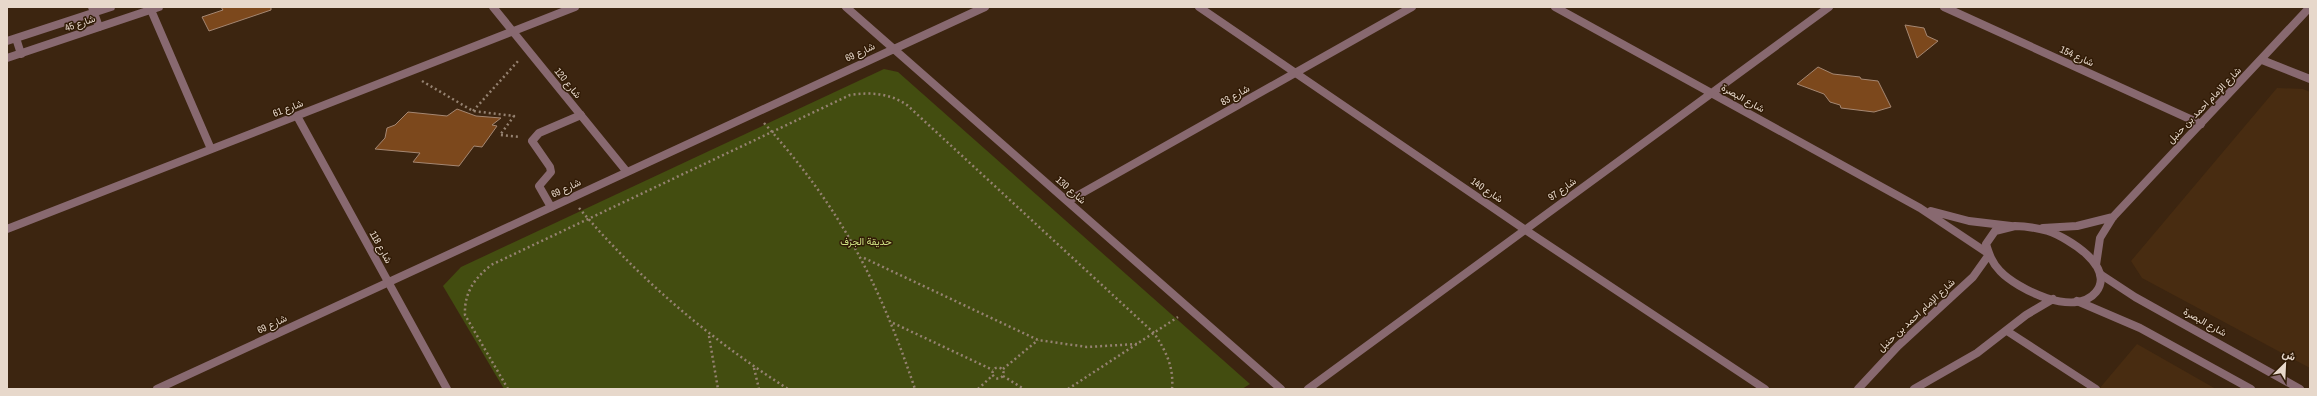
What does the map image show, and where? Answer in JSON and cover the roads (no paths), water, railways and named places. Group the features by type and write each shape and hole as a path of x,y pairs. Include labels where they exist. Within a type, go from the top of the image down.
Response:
{"street":[{"path":"7,41 93,10 111,7"},
{"name":"شارع 45","path":"7,58 150,8 159,7"},
{"name":"شارع 120","path":"494,7 627,172"},
{"name":"شارع 61","path":"7,228 575,7"},
{"name":"شارع 130","path":"846,7 1281,389"},
{"name":"شارع 69","path":"157,389 985,7"},
{"name":"شارع 140","path":"1199,7 1524,229 1765,389"},
{"name":"شارع 83","path":"1068,201 1412,7"},
{"name":"شارع البصرة","path":"1555,7 1920,208 1987,254 1993,265 2012,282 2032,293 2053,299 2077,301"},
{"name":"شارع 97","path":"1308,389 1524,229 1829,7"},
{"name":"شارع 154","path":"1944,7 2201,124"},
{"path":"150,8 211,149"},
{"name":"شارع الإمام احمد بن حنبل","path":"2096,265 2100,238 2113,216 2262,60 2308,8"},
{"path":"93,10 99,27"},
{"path":"16,38 21,54"},
{"path":"2262,60 2310,79"},
{"path":"551,207 539,186 551,169 533,143 533,138 539,133 581,115"},
{"name":"شارع 118","path":"297,116 447,389"},
{"name":"شارع البصرة","path":"1920,208 1969,221 2034,228"},
{"path":"2034,228 2077,226 2113,216"},
{"name":"شارع الإمام احمد بن حنبل","path":"1858,389 1898,346 1973,277 1987,254 1986,244 1995,231 2015,226"},
{"path":"2034,228 2070,242 2081,249 2096,265 2100,274 2101,282 2094,294 2077,301"},
{"name":"شارع البصرة","path":"2100,274 2135,297 2300,389"},
{"path":"1914,389 1976,354 2007,331 2029,311 2053,299"},
{"path":"2077,301 2140,328 2250,389"},
{"path":"2007,331 2096,389"}],"park label":[{"name":"حديقة الجرف","path":"866,241"}]}
